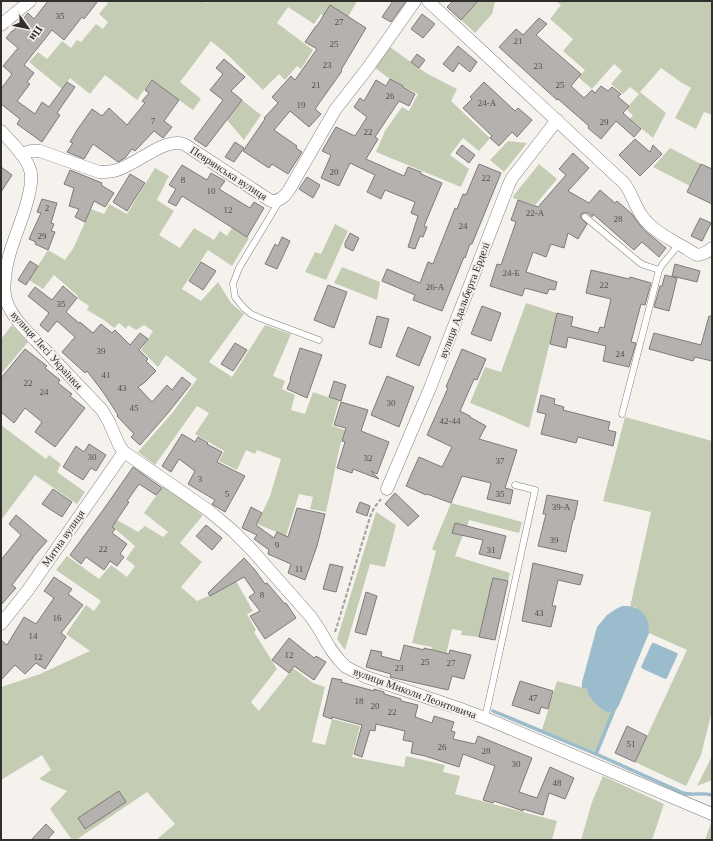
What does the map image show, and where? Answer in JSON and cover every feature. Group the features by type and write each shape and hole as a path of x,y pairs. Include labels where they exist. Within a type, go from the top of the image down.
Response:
{"street":[{"path":"1,25 30,1"},
{"name":"Певрянська вулиця","path":"20,154 40,151 99,172 108,172 124,168 163,147 179,143 186,145 271,201 276,201 281,199 289,190 335,110 367,69 415,1"},
{"path":"428,1 624,183 629,189 641,215 656,230 697,255 707,252 712,248"},
{"name":"вулиця Адальберта Ерделі","path":"387,489 430,388 509,184 557,120"},
{"name":"вулиця Лесі Українки","path":"1,131 29,167 31,176 31,185 25,207 5,254 4,288 5,298 9,309 102,410 124,452"},
{"name":"Митна вулиця","path":"1,624 28,590 124,452"},
{"name":"вулиця Миколи Леонтовича","path":"124,452 208,510 233,531 251,549 310,617 339,660 346,667 366,677 485,718 712,814"}],"lane":[{"name":"Певрянська вулиця","path":"281,199 239,268 233,284 235,297 244,308 255,316 319,340"},
{"path":"585,217 640,263 659,270"},
{"path":"622,414 659,270 679,244"},
{"name":"вулиця Миколи Леонтовича","path":"485,718 535,490 515,485"}],"path":[{"path":"327,642 335,632 372,512 387,489"}],"green space":[{"path":"105,1 203,1 206,3 208,1 357,1 348,17 323,16 321,14 314,24 288,7 277,23 313,50 301,69 297,66 285,80 279,74 263,90 228,55 211,41 180,82 201,99 193,110 151,80 137,100 105,75 90,94 70,78 62,89 29,62 38,52 47,59 62,41 71,48 77,40 81,42 96,24 103,29 108,22 99,14 108,3"},
{"path":"478,1 495,1 492,14 475,33 461,20"},
{"path":"556,1 712,1 712,115 704,112 696,129 675,118 691,88 661,68 640,92 666,113 653,138 630,119 633,115 626,109 639,94 630,87 623,94 611,84 622,71 614,64 592,89 578,77 585,70 563,51 573,39 550,19 561,5"},
{"path":"390,47 426,73 457,89 451,101 490,138 479,151 463,138 450,155 469,169 461,187 376,152 385,131 402,107 409,111 418,94 390,79 375,68"},
{"path":"242,100 261,115 244,140 227,120"},
{"path":"508,141 527,143 504,172 490,160"},
{"path":"670,148 701,164 690,186 653,167"},
{"path":"539,164 557,179 535,205 513,198 514,195"},
{"path":"155,168 169,176 157,200 174,211 159,235 180,248 194,228 214,240 220,231 227,236 232,228 249,238 232,266 208,250 182,289 201,301 218,282 231,303 244,314 209,362 232,377 265,325 291,334 273,376 285,381 282,389 295,395 291,410 305,414 313,392 339,401 332,426 345,430 340,446 326,512 310,509 313,497 299,494 286,536 257,524 270,496 281,459 257,450 255,454 246,450 237,470 219,461 224,451 195,434 209,413 197,406 155,465 138,452 173,412 197,379 166,355 158,367 141,350 153,331 144,325 136,330 128,325 126,329 119,323 114,328 87,310 89,306 77,298 78,296 54,275 43,289 29,280 48,250 65,260 74,247 91,209 104,214 109,204 127,214"},
{"path":"335,224 348,231 326,280 305,272 315,252 321,254"},
{"path":"342,267 380,282 377,300 334,283"},
{"path":"526,303 557,313 529,428 470,403 485,367 501,372"},
{"path":"12,325 28,342 1,374 1,339"},
{"path":"625,417 712,441 712,711 701,755 686,786 635,762 687,650 649,633 649,628 635,607 630,607 651,512 603,501"},
{"path":"1,425 46,459 49,455 61,464 57,472 85,492 77,504 35,475 1,520"},
{"path":"163,486 203,515 180,543 202,562 181,587 197,601 236,581 253,611 247,614 256,630 254,632 277,669 251,702 259,711 293,668 313,683 325,687 312,742 325,745 332,719 360,726 352,757 404,767 406,756 445,765 443,772 460,776 455,794 557,821 552,840 156,840 175,824 147,792 76,840 72,840 50,809 67,791 39,779 51,770 42,755 1,780 1,687 40,674 90,651 66,634 86,605 94,611 101,601 56,570 67,556 99,579 111,565 127,577 135,566 126,559 135,546 105,522 110,516 138,532 145,526 163,537 168,532 144,513"},
{"path":"451,503 522,522 519,533 469,520 467,527 455,524 452,533 463,535 455,556 510,573 508,581 493,578 479,637 461,635 462,631 452,629 445,659 430,656 432,647 412,643 436,551 432,549"},
{"path":"376,512 396,525 385,567 370,564 345,650 337,639"},
{"path":"557,681 587,689 594,702 602,709 606,711 616,710 598,753 542,730"},
{"path":"712,756 712,780 697,786"},
{"path":"603,776 664,804 652,840 581,840 592,802"},
{"path":"711,823 712,840 705,840"}],"water":[{"path":"622,606 634,607 642,612 648,621 649,633 619,705 616,710 608,712 604,711 593,701 588,694 587,689 582,688 582,682 597,627 607,615"},
{"path":"652,643 678,654 667,678 665,679 641,667"}],"building":[{"path":"48,1 98,1 84,19 82,17 64,40 52,30 24,65 34,73 27,82 30,84 17,101 35,114 42,102 49,107 67,82 75,87 57,113 60,115 42,142 17,124 20,119 1,104 1,89 12,74 3,66 18,48 6,38 28,13 34,19"},
{"path":"393,1 406,1 391,22 382,17"},
{"path":"453,1 478,1 461,20 447,7"},
{"path":"330,5 366,28 341,70 342,71 315,109 321,114 309,127 290,111 274,130 297,146 296,148 302,152 288,174 272,164 269,168 243,151 265,119 264,118 278,103 272,97 291,76 295,80 317,49 305,42"},
{"path":"422,14 435,24 423,38 411,29"},
{"path":"539,18 547,24 536,35 581,74 571,86 584,98 592,90 595,93 601,86 608,91 612,87 621,94 618,97 629,106 623,113 641,129 634,137 616,121 601,139 588,128 589,126 558,99 557,100 499,47 516,29 523,35"},
{"path":"458,46 477,62 470,72 459,63 453,72 443,64"},
{"path":"417,54 425,60 419,68 411,62"},
{"path":"224,59 245,77 231,91 242,100 206,147 194,139 223,100 210,90 223,74 216,68"},
{"path":"390,79 415,94 409,106 399,101 375,137 378,139 366,159 404,176 408,167 442,183 424,226 427,227 423,237 420,236 415,249 408,247 418,216 411,213 415,202 385,190 381,199 367,192 375,175 350,163 339,186 321,178 331,155 322,151 336,127 355,136 367,117 354,107 360,98 364,101 376,80 386,86"},
{"path":"152,80 179,100 164,121 172,127 163,138 154,131 135,151 132,149 125,158 118,162 93,144 84,159 67,152 73,143 70,142 92,109 102,116 109,108 127,125 145,103 142,101 149,93 145,90"},
{"path":"484,82 515,111 518,108 532,120 517,137 512,132 499,146 490,138 492,136 463,108 472,99 470,97"},
{"path":"635,139 650,152 653,145 662,154 640,176 619,155"},
{"path":"235,142 244,148 234,162 225,157"},
{"path":"462,145 475,155 469,163 456,153"},
{"path":"573,153 589,168 568,191 589,203 600,190 615,203 617,201 632,214 644,230 666,248 659,257 642,242 634,250 593,214 592,217 588,213 584,213 581,214 581,218 587,224 578,239 568,233 564,248 551,244 546,257 533,252 526,272 557,282 555,290 549,289 547,294 525,288 522,296 490,286 497,264 501,265 516,222 511,220 518,200 538,207 566,175 559,169"},
{"path":"479,164 501,173 472,244 470,244 465,258 464,257 442,311 413,300 415,295 382,281 387,269 420,283 428,262 433,264 455,208 457,209 463,194 466,195"},
{"path":"701,164 712,169 712,204 687,192"},
{"path":"182,165 207,180 211,173 225,181 219,189 250,208 254,202 264,208 247,237 182,196 176,206 168,202 176,189 169,185"},
{"path":"1,167 12,175 1,192"},
{"path":"70,170 102,183 101,185 114,193 105,207 94,201 85,222 75,217 79,209 69,206 74,188 64,184"},
{"path":"130,174 145,183 127,211 113,202"},
{"path":"307,177 320,185 313,198 299,189"},
{"path":"42,199 57,203 51,223 54,224 51,231 55,232 48,250 35,244 36,242 29,239 41,213 37,212"},
{"path":"700,218 711,223 702,241 691,236"},
{"path":"350,233 359,238 353,251 345,247 345,243"},
{"path":"282,237 290,241 277,269 265,264 275,244 278,246"},
{"path":"30,261 38,266 26,285 18,280"},
{"path":"201,262 216,271 203,290 189,281"},
{"path":"675,264 700,271 697,282 672,276"},
{"path":"591,270 629,279 630,277 651,283 645,305 641,304 631,342 636,343 629,367 603,361 606,346 568,337 566,348 550,344 557,313 573,317 571,326 598,333 600,327 604,328 611,299 586,293"},
{"path":"665,275 677,278 669,311 654,307"},
{"path":"328,285 347,292 334,328 314,320"},
{"path":"63,286 77,298 66,312 93,333 101,324 112,333 115,330 130,345 140,333 148,339 139,350 148,359 146,361 156,371 138,387 152,402 167,385 172,390 182,377 191,384 140,445 131,437 134,434 117,416 118,415 103,392 87,371 85,373 62,352 75,337 57,321 48,332 40,325 49,313 28,296 35,287 52,300"},
{"path":"482,306 501,313 491,341 471,334"},
{"path":"377,316 389,319 381,348 369,344"},
{"path":"709,316 712,316 712,361 695,357 693,361 649,349 654,333 701,345"},
{"path":"408,327 431,337 419,366 396,356"},
{"path":"235,343 247,350 233,371 221,364"},
{"path":"300,348 322,355 307,398 287,389"},
{"path":"25,349 47,366 45,368 60,380 58,383 72,394 70,396 85,408 55,447 35,432 42,422 25,408 14,423 1,412 1,378"},
{"path":"462,349 486,359 477,380 474,379 460,411 486,426 479,439 517,450 505,488 513,490 510,504 487,499 491,483 462,476 451,503 427,494 426,495 406,486 419,457 442,467 452,447 427,435 448,388 446,387"},
{"path":"387,376 414,387 399,427 371,415"},
{"path":"334,381 346,385 341,401 329,397"},
{"path":"541,395 555,399 554,404 564,407 563,410 610,422 608,430 616,432 613,446 578,437 576,443 541,434 546,414 537,412"},
{"path":"341,402 368,410 361,431 389,442 377,474 371,471 379,479 353,469 352,473 337,468 345,442 342,441 346,428 334,425"},
{"path":"182,434 195,442 198,437 222,452 217,462 245,476 225,512 212,504 215,500 188,484 195,471 179,459 171,472 162,466"},
{"path":"89,444 106,455 96,471 91,468 83,480 63,467 76,446 84,452"},
{"path":"133,467 162,488 156,495 139,484 112,527 115,529 112,533 127,544 120,554 124,557 117,566 110,561 104,570 86,557 81,564 70,555"},
{"path":"53,489 72,502 62,517 42,504"},
{"path":"395,493 419,516 408,526 385,504"},
{"path":"547,495 578,501 566,552 538,546 546,514 543,514"},
{"path":"360,502 370,506 367,516 356,512"},
{"path":"251,507 262,513 256,525 274,538 277,532 288,537 297,508 325,514 317,546 305,580 288,573 291,564 268,554 269,550 254,539 257,535 242,528"},
{"path":"16,515 47,541 12,585 16,588 1,605 1,560 21,535 9,524"},
{"path":"455,523 506,536 500,559 479,554 483,540 452,533"},
{"path":"206,525 222,538 212,550 196,536"},
{"path":"244,558 265,584 267,583 285,604 286,603 296,618 265,639 250,616 260,611 249,597 255,593 244,577 210,596 208,593"},
{"path":"533,563 583,575 580,585 558,580 552,606 556,606 551,627 522,621"},
{"path":"330,564 343,567 336,592 323,589"},
{"path":"54,577 72,589 68,594 83,605 61,633 66,637 45,669 36,663 25,674 15,665 1,680 1,640 7,645 24,617 36,624 54,598 44,591"},
{"path":"493,578 508,581 495,640 479,637"},
{"path":"366,592 377,596 366,635 355,632"},
{"path":"289,638 314,658 316,656 326,662 314,680 294,666 289,673 272,660"},
{"path":"404,645 449,654 450,650 471,655 464,679 452,676 448,690 390,677 391,674 366,667 371,650 382,652 381,656 400,661"},
{"path":"332,678 374,691 374,689 384,692 384,694 401,699 401,701 418,705 415,717 432,723 434,716 454,722 451,731 455,732 453,739 475,744 478,736 532,758 519,792 537,798 550,767 574,778 565,799 549,793 543,815 523,809 523,811 494,801 493,803 483,800 495,766 463,754 459,767 411,753 413,742 403,740 405,731 376,724 375,731 370,730 362,757 354,754 362,725 323,716"},
{"path":"520,681 553,691 548,709 541,707 539,714 512,705"},
{"path":"627,726 647,736 635,762 615,753"},
{"path":"119,791 126,802 85,829 78,818"},
{"path":"46,824 54,832 47,840 31,840"}],"waterway":[{"path":"493,711 596,754"},
{"path":"613,712 596,754 683,793 712,795"}]}
